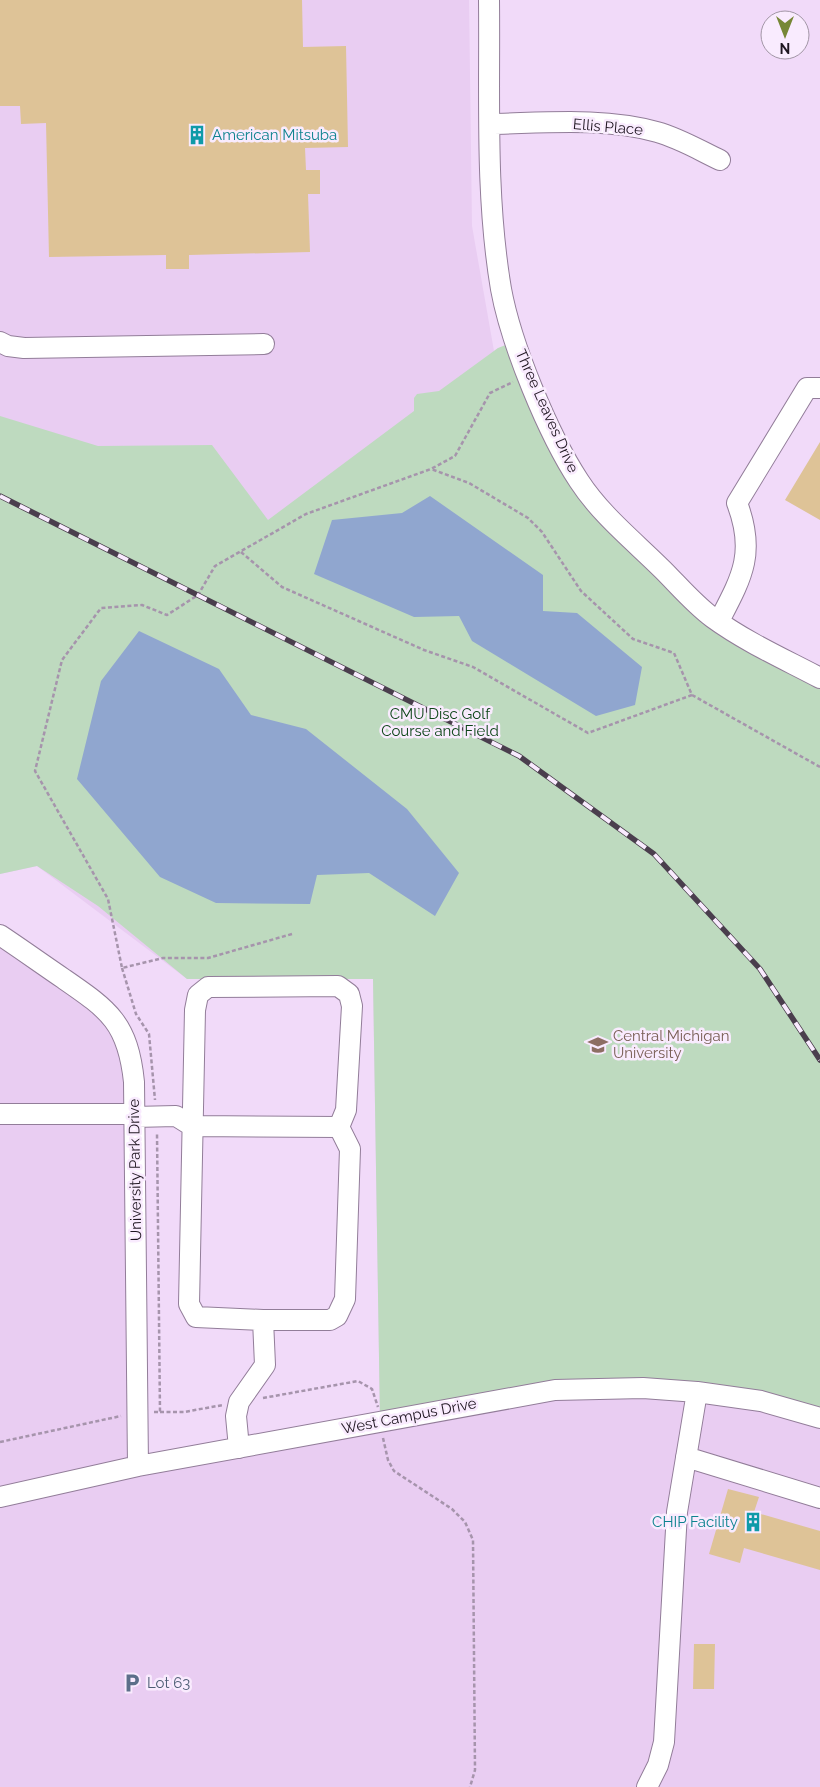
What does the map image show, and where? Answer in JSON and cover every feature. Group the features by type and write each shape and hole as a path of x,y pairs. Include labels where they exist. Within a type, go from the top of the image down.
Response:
{"street":[{"name":"Three Leaves Drive","path":"489,0 492,223 502,291 528,376 554,433 579,482 614,523 718,621 772,654 820,678"},
{"name":"Ellis Place","path":"490,124 597,124 638,127 676,139 720,160"},
{"path":"0,342 8,346 24,348 264,344"},
{"path":"718,621 744,569 747,552 737,503 808,388 820,388"},
{"name":"University Park Drive","path":"0,935 102,1006 126,1041 131,1056 134,1115 138,1466"},
{"path":"338,986 348,994 352,1006 346,1110 339,1127 350,1149 345,1299 337,1316 330,1320 196,1317 189,1304 195,1010 198,995 208,987 338,986"},
{"path":"0,1114 176,1116 192,1126 339,1127"},
{"path":"239,1448 236,1416 239,1402 265,1365 263,1320"},
{"name":"West Campus Drive","path":"0,1497 138,1466 554,1390 643,1388 697,1392 762,1401 820,1418"},
{"path":"647,1787 658,1765 664,1742 677,1521 697,1392"},
{"path":"686,1457 820,1498"}],"path":[{"path":"292,934 208,958 163,958 122,968 108,899 35,771 62,660 101,608 142,605 167,615 198,595 216,566 306,514 431,469 456,456 490,393 518,380"},
{"path":"431,469 469,483 528,518 542,532 581,591 626,633 633,639 674,653 692,695 820,767"},
{"path":"241,552 282,587 424,650 473,667 588,733 692,695"},
{"path":"160,1412 184,1412 358,1381 372,1389 379,1412"},
{"path":"0,1442 137,1412"},
{"path":"382,1434 388,1460 394,1471 452,1510 465,1522 473,1540 475,1770 470,1787"}],"shaded area":[{"name":"Central Michigan University","path":"0,0 469,0 472,226 494,351 498,348 579,482 712,617 820,678 820,1787 0,1787 0,935 103,1006 126,1041 138,1466 380,1421 373,979 187,979 37,866 0,874"}],"green space":[{"name":"CMU Disc Golf Course and Field","path":"516,341 579,482 712,617 820,678 820,1423 697,1392 568,1390 380,1421 373,979 187,979 98,906 37,866 0,874 0,416 98,446 212,445 268,520 414,411 414,398 417,394 439,391 498,348"}],"water":[{"path":"430,496 543,575 543,611 577,613 642,667 635,705 596,716 472,641 459,616 414,617 314,574 332,520 402,513"},
{"path":"139,631 219,669 251,715 306,729 407,809 459,873 435,916 369,873 317,875 310,904 216,903 160,877 77,779 101,681"}],"building":[{"name":"American Mitsuba","path":"0,0 302,0 303,47 346,46 348,147 305,148 306,170 320,170 320,194 308,194 310,252 189,255 189,269 166,269 166,255 49,257 46,123 21,124 20,106 0,106"},
{"path":"820,442 820,520 785,500"},
{"name":"CHIP Facility","path":"728,1489 759,1497 754,1512 820,1531 820,1570 744,1548 740,1563 709,1554"},
{"path":"694,1644 715,1644 714,1689 693,1689"}],"railway":[{"path":"0,496 519,756 654,854 760,969 820,1060"}],"place":[{"name":"American Mitsuba","path":"197,135"},
{"name":"Central Michigan University","path":"598,1045"},
{"name":"CHIP Facility","path":"753,1522"},
{"name":"Lot 63","path":"132,1683"}]}
